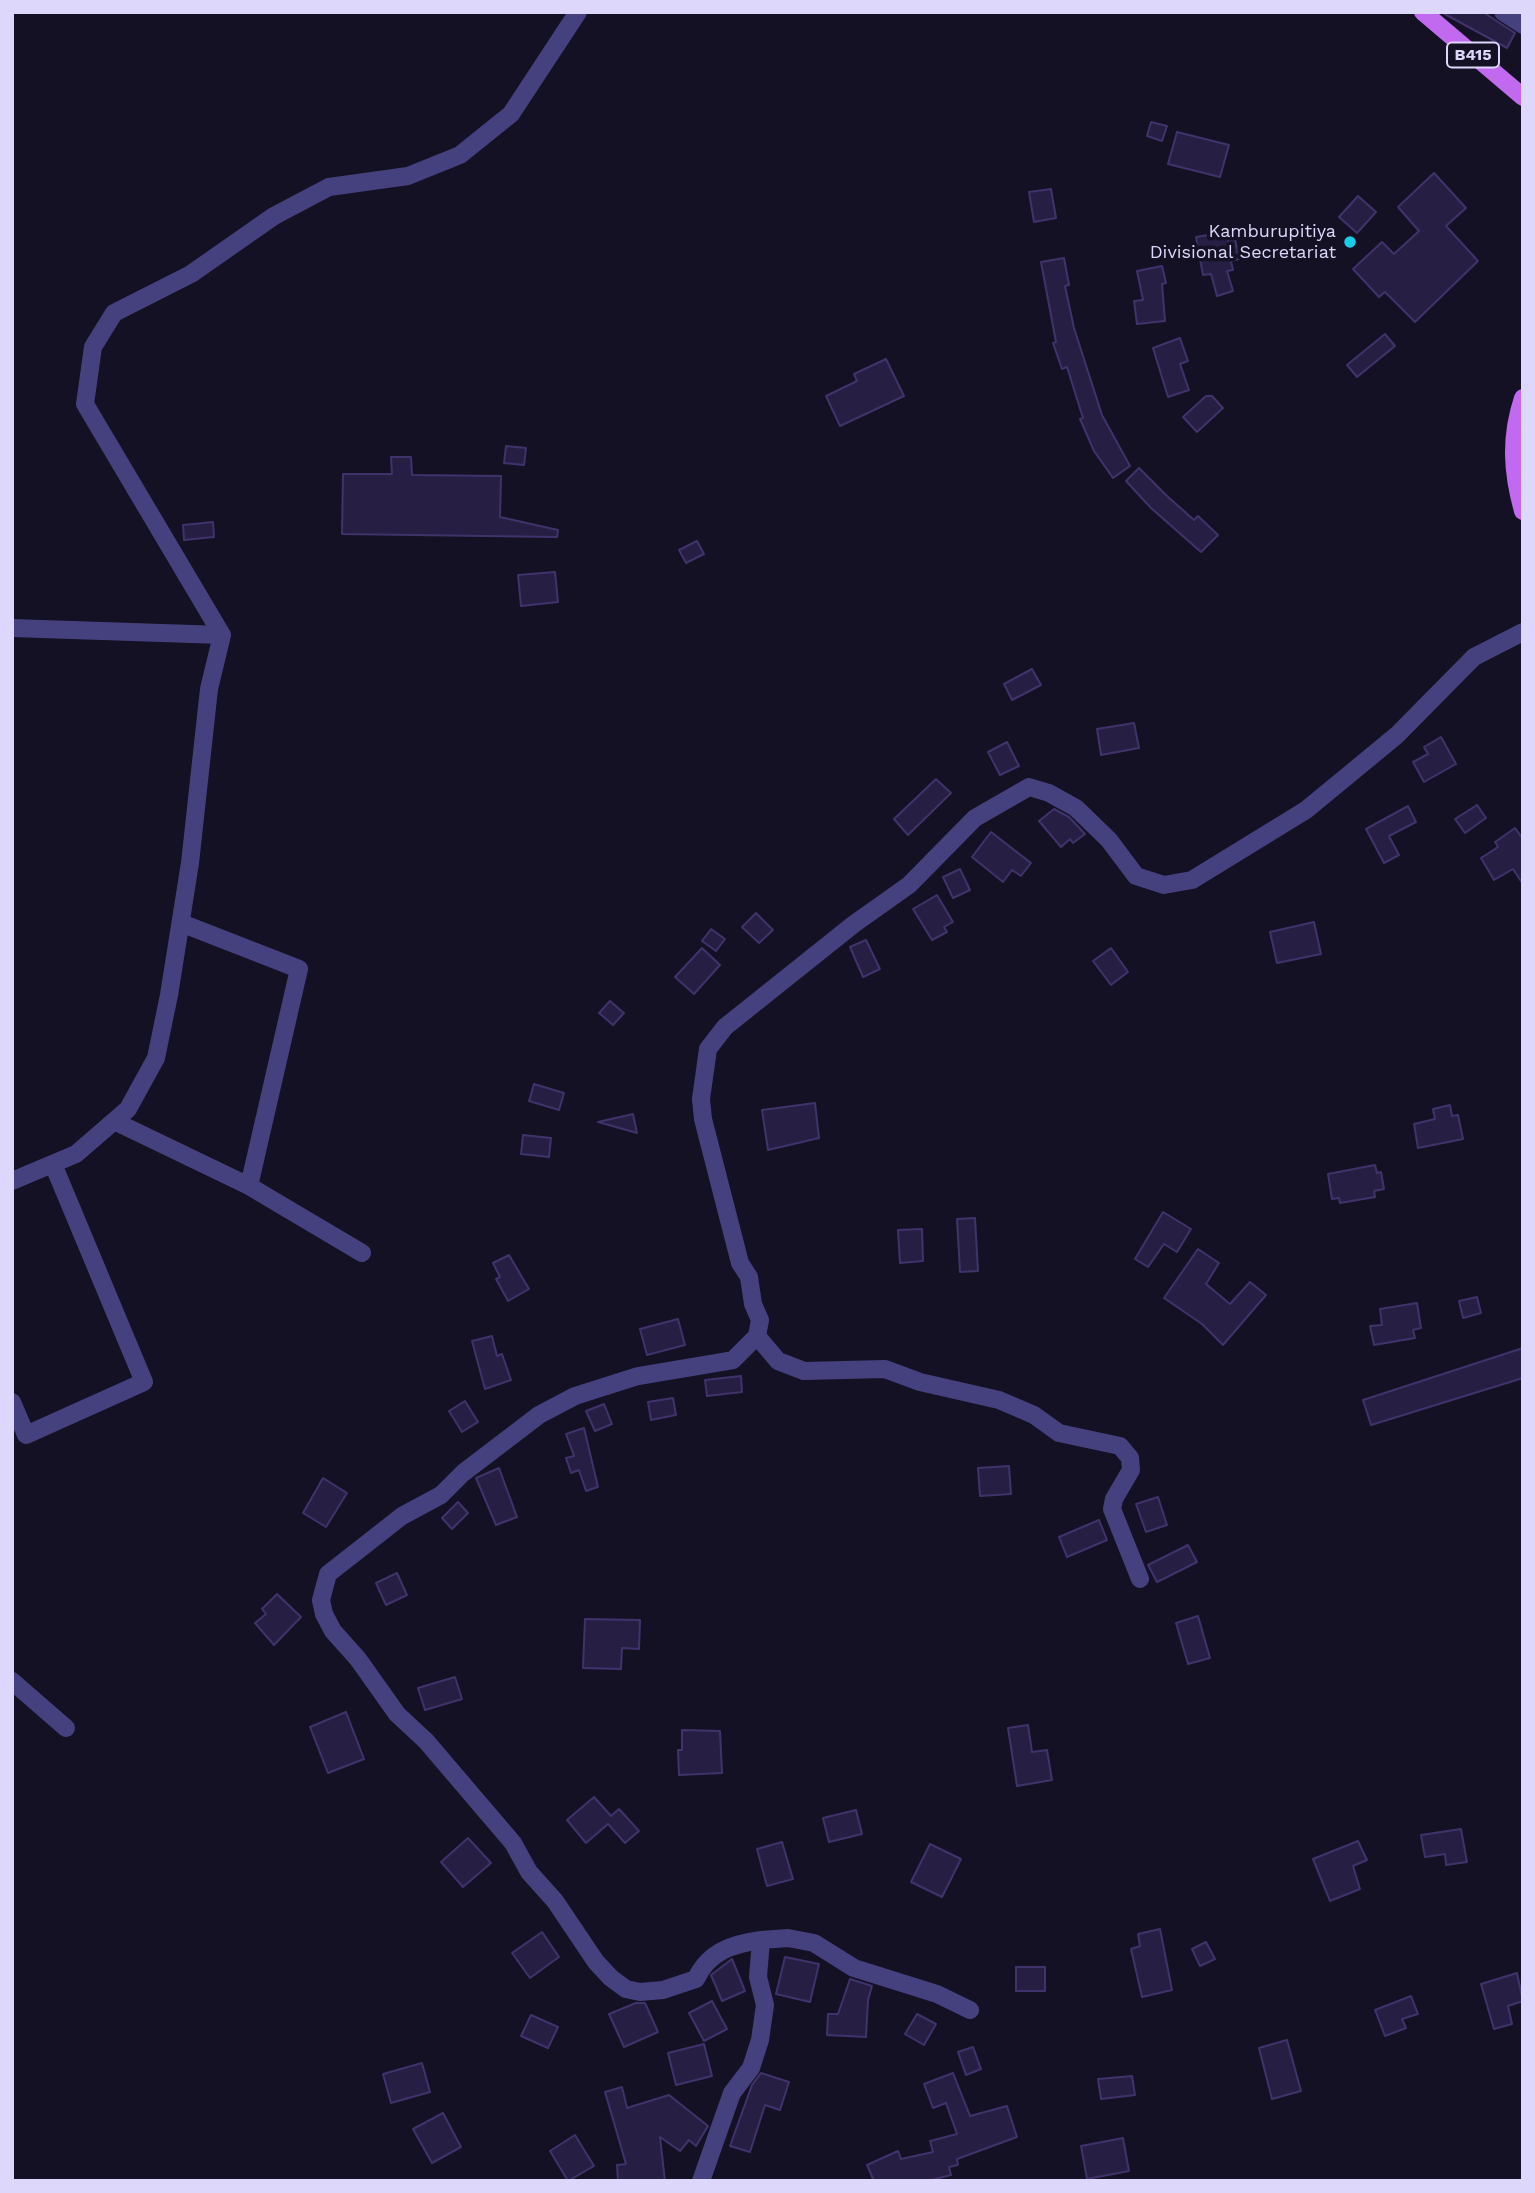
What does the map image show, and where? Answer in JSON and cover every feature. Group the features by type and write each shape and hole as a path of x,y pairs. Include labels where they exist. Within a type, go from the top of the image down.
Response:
{"main road":[{"name":"B415","path":"1423,12 1523,97"},
{"path":"1523,398 1514,426 1514,478 1523,510"}],"street":[{"path":"12,1181 76,1154 128,1109 156,1058 181,923 209,689 222,635 85,404 93,348 114,313 191,274 274,216 329,187 408,176 460,155 511,114 578,12"},
{"path":"1503,12 1523,25"},
{"path":"12,628 222,635"},
{"path":"970,2010 936,1994 854,1968 814,1943 788,1938 736,1944 715,1954 703,1965 696,1979 663,1990 626,1989 596,1962 555,1901 528,1872 513,1843 426,1741 397,1714 358,1659 333,1631 324,1614 321,1600 323,1584 328,1574 402,1516 440,1495 463,1473 539,1415 575,1396 638,1376 733,1360 757,1336 760,1320 753,1304 748,1277 740,1263 703,1119 701,1099 708,1049 725,1027 820,954 854,924 909,885 975,818 1029,787 1049,793 1076,808 1109,840 1136,876 1164,885 1192,880 1306,810 1397,735 1474,657 1523,632"},
{"path":"181,923 299,969 249,1186"},
{"path":"114,1121 249,1186 362,1253"},
{"path":"12,1402 26,1435 144,1382 53,1164"},
{"path":"757,1336 778,1361 804,1371 885,1369 920,1381 999,1400 1034,1415 1059,1433 1120,1446 1130,1458 1131,1470 1112,1509 1140,1579"},
{"path":"12,1681 66,1728"},
{"path":"701,2181 732,2093 751,2068 760,2040 765,2005 758,1977 761,1940"}],"building":[{"path":"1441,12 1483,12 1515,33 1507,48"},
{"path":"1151,122 1167,126 1162,141 1147,136"},
{"path":"1177,132 1229,145 1220,177 1168,164"},
{"path":"1434,173 1466,208 1446,226 1478,261 1415,322 1385,292 1379,297 1353,269 1382,242 1394,254 1419,231 1398,207"},
{"path":"1051,189 1056,218 1034,222 1029,192"},
{"path":"1358,196 1376,212 1357,233 1339,217"},
{"path":"1226,232 1228,241 1235,239 1239,259 1231,261 1233,270 1227,271 1233,291 1217,296 1211,274 1203,275 1196,237"},
{"path":"1064,258 1069,285 1065,286 1074,328 1102,415 1130,466 1113,478 1094,451 1080,419 1083,418 1067,367 1062,369 1053,343 1056,342 1041,262"},
{"path":"1162,266 1166,283 1162,284 1165,321 1137,324 1134,301 1143,300 1137,271"},
{"path":"1385,334 1395,346 1357,377 1347,365"},
{"path":"1180,338 1188,361 1180,364 1189,390 1168,397 1153,348"},
{"path":"886,359 904,396 840,426 826,396 857,381 854,374"},
{"path":"1206,396 1212,396 1223,408 1197,432 1183,417"},
{"path":"506,446 526,448 524,465 504,463"},
{"path":"391,457 411,457 412,475 501,476 500,517 558,530 557,537 342,534 343,474 392,474"},
{"path":"1139,468 1194,520 1198,516 1218,535 1201,552 1151,508 1126,481"},
{"path":"213,522 214,537 184,540 183,525"},
{"path":"697,541 704,554 686,563 679,550"},
{"path":"555,572 558,602 521,606 518,575"},
{"path":"1032,669 1041,685 1012,700 1004,684"},
{"path":"1134,723 1139,748 1101,755 1097,729"},
{"path":"1441,737 1456,764 1424,782 1413,762 1428,754 1424,747"},
{"path":"1007,742 1019,766 1000,775 988,752"},
{"path":"936,779 951,793 908,835 894,819"},
{"path":"1477,805 1486,818 1465,833 1455,819"},
{"path":"1408,806 1416,822 1389,836 1399,855 1384,863 1366,829"},
{"path":"1054,809 1069,817 1085,834 1073,843 1070,839 1061,847 1039,821"},
{"path":"1515,828 1523,839 1523,884 1513,869 1494,880 1481,858 1498,847 1495,842"},
{"path":"991,832 1031,863 1021,876 1012,870 1003,882 972,857"},
{"path":"960,869 970,890 953,898 943,877"},
{"path":"937,895 953,922 944,927 947,932 932,940 913,909"},
{"path":"756,913 773,930 759,943 742,927"},
{"path":"1314,922 1321,954 1277,963 1270,932"},
{"path":"711,929 725,939 716,951 702,941"},
{"path":"866,940 880,969 863,977 850,947"},
{"path":"702,948 720,965 694,994 675,977"},
{"path":"1111,948 1128,972 1111,985 1093,961"},
{"path":"610,1001 624,1013 613,1025 599,1013"},
{"path":"534,1084 564,1093 559,1110 529,1101"},
{"path":"815,1103 819,1138 768,1150 762,1110"},
{"path":"1450,1105 1452,1116 1458,1115 1463,1139 1418,1148 1414,1124 1435,1119 1433,1109"},
{"path":"633,1114 637,1133 598,1122"},
{"path":"523,1135 551,1138 549,1157 521,1154"},
{"path":"1375,1165 1377,1173 1381,1172 1384,1189 1374,1191 1375,1197 1340,1203 1339,1198 1332,1199 1328,1174"},
{"path":"1163,1212 1191,1229 1177,1252 1164,1244 1148,1267 1135,1259"},
{"path":"975,1218 978,1271 960,1272 957,1219"},
{"path":"922,1229 923,1261 900,1263 898,1230"},
{"path":"1198,1249 1219,1263 1206,1284 1230,1304 1250,1282 1266,1295 1223,1345 1202,1324 1164,1298"},
{"path":"509,1255 529,1289 508,1301 496,1279 500,1277 493,1263"},
{"path":"1477,1297 1481,1313 1463,1318 1459,1301"},
{"path":"1417,1303 1421,1328 1413,1330 1415,1338 1374,1345 1370,1326 1382,1325 1380,1309"},
{"path":"678,1319 685,1345 647,1355 640,1329"},
{"path":"492,1336 497,1356 502,1354 511,1380 485,1389 472,1341"},
{"path":"1523,1348 1523,1378 1371,1425 1363,1400"},
{"path":"741,1376 742,1392 707,1396 705,1380"},
{"path":"673,1398 676,1415 651,1420 648,1402"},
{"path":"465,1401 478,1422 462,1432 449,1411"},
{"path":"604,1404 612,1424 595,1431 586,1411"},
{"path":"584,1428 598,1487 586,1491 579,1470 571,1473 566,1458 574,1456 566,1434"},
{"path":"1009,1466 1011,1494 980,1496 978,1468"},
{"path":"499,1468 517,1517 496,1525 476,1478"},
{"path":"323,1478 347,1493 326,1527 303,1513"},
{"path":"1158,1497 1167,1525 1146,1532 1136,1504"},
{"path":"458,1502 468,1513 452,1529 442,1518"},
{"path":"1099,1520 1107,1540 1067,1557 1059,1537"},
{"path":"1188,1545 1197,1562 1157,1582 1148,1565"},
{"path":"397,1573 407,1595 386,1605 376,1583"},
{"path":"277,1594 301,1617 274,1645 255,1623 266,1614 262,1609"},
{"path":"1198,1616 1210,1658 1188,1664 1176,1623"},
{"path":"585,1619 640,1620 639,1649 622,1648 621,1669 583,1668"},
{"path":"455,1677 462,1699 425,1710 418,1688"},
{"path":"346,1712 364,1759 328,1773 310,1727"},
{"path":"1028,1725 1032,1752 1047,1750 1052,1780 1017,1786 1008,1728"},
{"path":"682,1730 720,1731 722,1773 679,1775 678,1750 682,1750"},
{"path":"594,1797 611,1816 619,1809 639,1831 625,1843 608,1824 586,1843 567,1820"},
{"path":"856,1810 862,1834 829,1842 823,1818"},
{"path":"1461,1829 1467,1862 1446,1865 1445,1854 1425,1857 1421,1835"},
{"path":"468,1838 491,1863 463,1887 441,1862"},
{"path":"1358,1841 1367,1860 1353,1866 1360,1889 1330,1901 1313,1859"},
{"path":"782,1842 793,1879 767,1886 757,1849"},
{"path":"930,1844 961,1859 942,1897 911,1882"},
{"path":"1160,1929 1172,1990 1142,1997 1131,1949 1140,1946 1138,1934"},
{"path":"542,1932 559,1957 530,1978 512,1953"},
{"path":"1206,1942 1215,1959 1200,1966 1192,1949"},
{"path":"785,1957 819,1964 810,2002 776,1994"},
{"path":"732,1959 745,1991 722,2001 711,1975"},
{"path":"1016,1967 1045,1967 1045,1991 1016,1991"},
{"path":"1517,1973 1523,2001 1508,2006 1512,2024 1494,2029 1481,1984"},
{"path":"850,1979 872,1986 868,2000 866,2037 827,2035 828,2014 838,2014"},
{"path":"1411,1996 1418,2014 1402,2019 1406,2028 1385,2036 1375,2010"},
{"path":"712,2001 727,2029 704,2041 689,2013"},
{"path":"636,2003 645,2003 658,2032 624,2047 609,2014"},
{"path":"917,2014 936,2024 924,2045 905,2034"},
{"path":"531,2015 558,2027 548,2048 521,2036"},
{"path":"1287,2040 1301,2091 1272,2099 1259,2048"},
{"path":"704,2044 712,2076 676,2085 668,2053"},
{"path":"973,2047 981,2069 966,2075 958,2052"},
{"path":"422,2063 430,2092 391,2103 383,2074"},
{"path":"761,2073 789,2082 780,2110 765,2105 750,2152 730,2146 752,2085"},
{"path":"953,2073 970,2116 1007,2106 1017,2137 957,2159 958,2165 949,2167 951,2175 928,2181 874,2181 867,2165 898,2151 901,2159 933,2152 930,2141 957,2134 946,2103 933,2108 924,2084"},
{"path":"1132,2076 1135,2095 1101,2099 1098,2079"},
{"path":"622,2087 627,2108 669,2095 708,2126 696,2146 689,2140 680,2151 660,2137 665,2181 618,2181 617,2165 626,2164 605,2092"},
{"path":"443,2113 461,2147 432,2163 413,2129"},
{"path":"575,2135 594,2166 568,2181 550,2151"},
{"path":"1123,2138 1129,2171 1087,2179 1081,2146"}],"place":[{"name":"Kamburupitiya Divisional Secretariat","path":"1350,242"}]}
